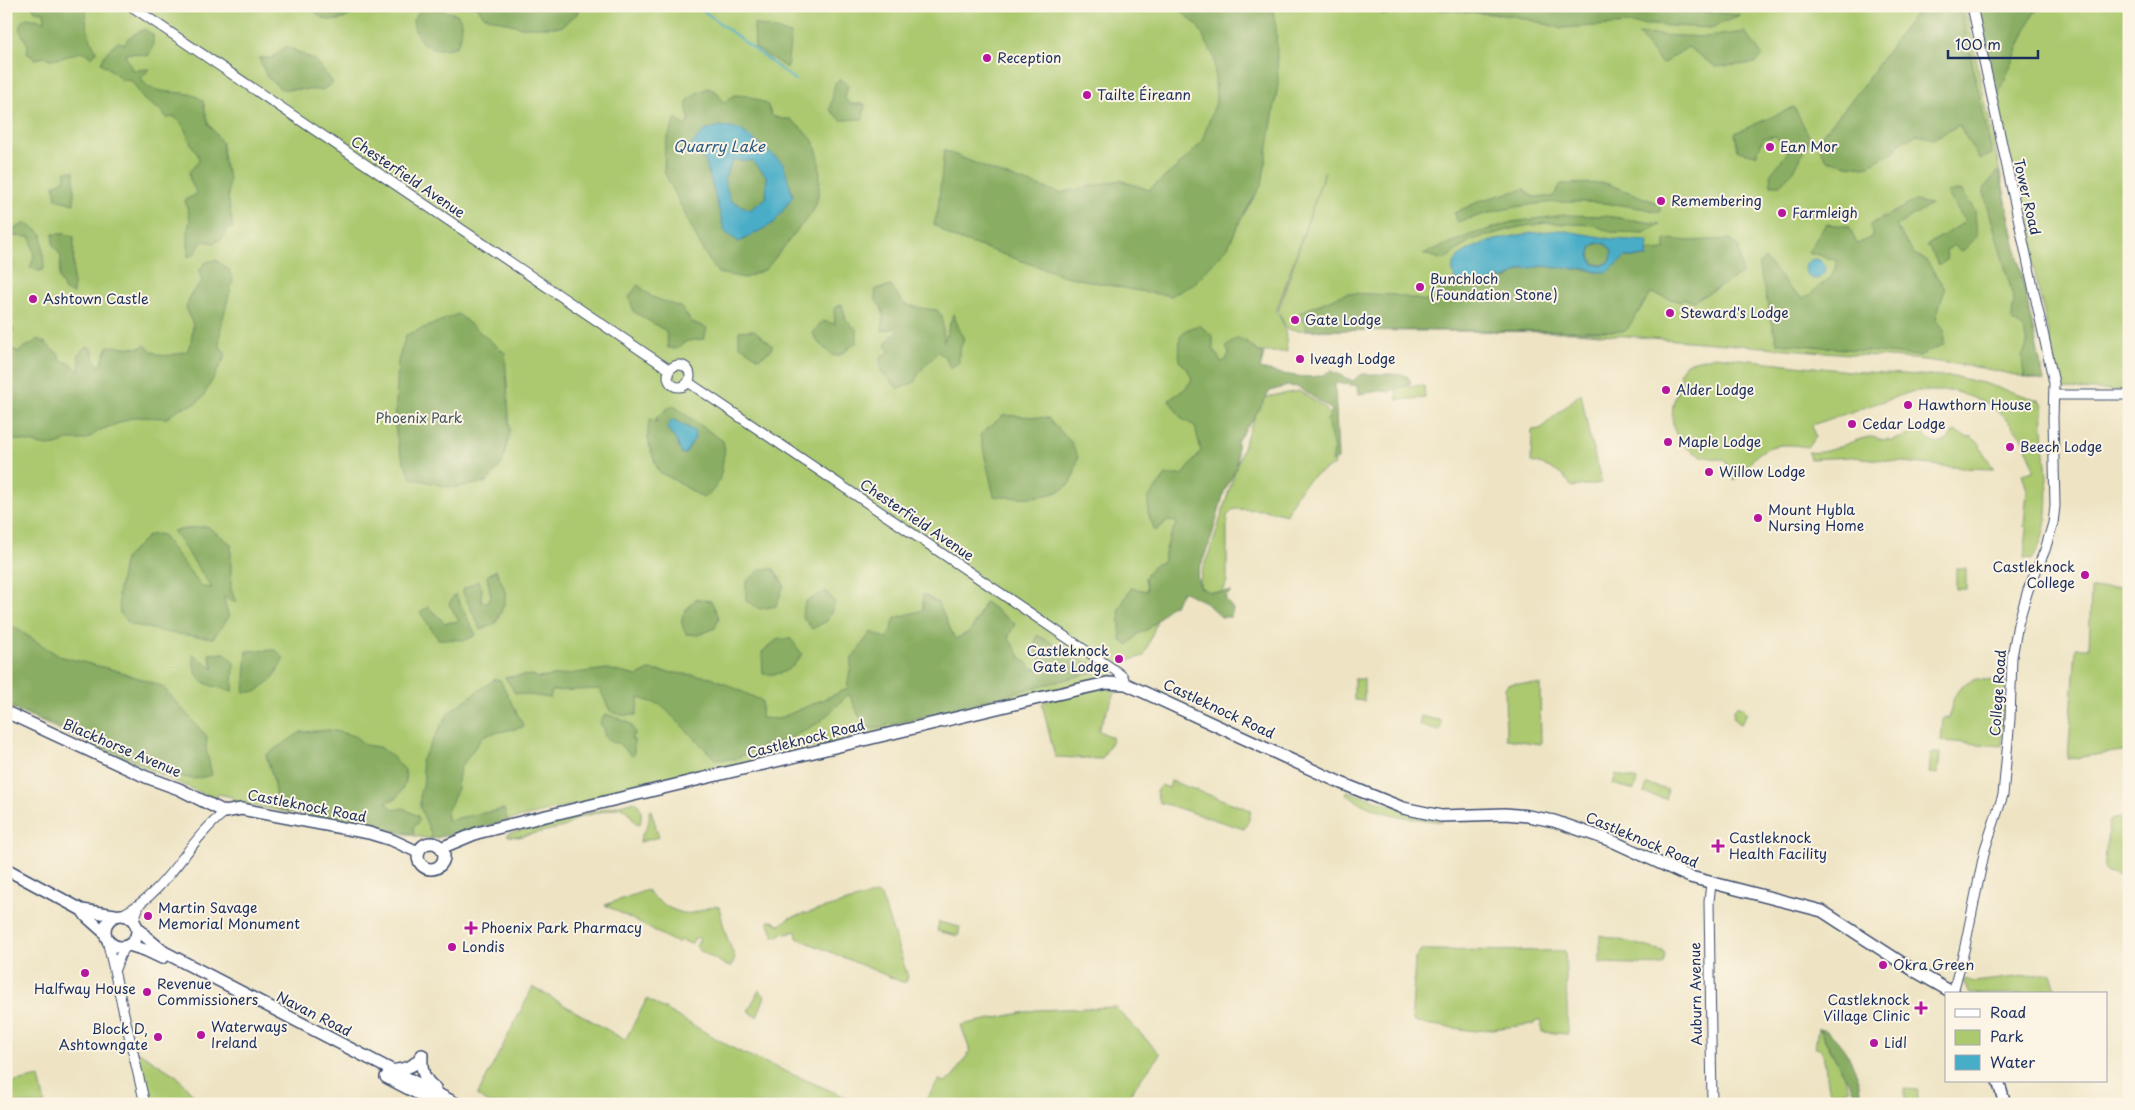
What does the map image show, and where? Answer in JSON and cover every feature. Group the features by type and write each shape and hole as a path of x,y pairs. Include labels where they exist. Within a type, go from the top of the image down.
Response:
{"main road":[{"name":"Castleknock Road","path":"441,848 466,837 525,821 1044,697 1107,683 1126,684 1341,782 1403,808 1441,816 1505,814 1554,820 1604,838 1673,871 1711,884 1822,911 1912,970 1952,992"},
{"name":"Blackhorse Avenue","path":"6,712 146,777 194,796 225,812"},
{"name":"Castleknock Road","path":"225,812 241,809 368,833 392,840 418,852"},
{"path":"426,844 434,844 441,848 443,860 434,868 426,868 420,864 418,852 426,844"},
{"path":"6,869 82,910 119,915 136,924 136,938 128,946 114,946 82,910"},
{"path":"106,936 106,924 119,915"},
{"name":"Navan Road","path":"136,924 146,937 164,952 455,1102"},
{"name":"Navan Road","path":"128,946 145,950 194,974 438,1104"},
{"path":"392,1071 409,1068 422,1055 423,1074 426,1080 455,1102"},
{"path":"1998,1082 2005,1104"}],"street":[{"name":"Chesterfield Avenue","path":"131,6 670,370"},
{"name":"Tower Road","path":"1972,6 2054,383 2055,395"},
{"path":"678,366 686,368 690,376 688,382 680,387 674,386 668,379 670,370 678,366"},
{"name":"Chesterfield Avenue","path":"688,382 1116,671 1123,677 1126,684"},
{"path":"2055,395 2129,395"},
{"name":"College Road","path":"1954,992 1985,849 2003,795 2010,719 2012,657 2018,624 2025,596 2045,550 2053,523 2055,506 2053,418 2055,395"},
{"path":"119,915 139,905 159,888 211,822 225,812"},
{"name":"Auburn Avenue","path":"1711,884 1709,910 1712,1104"},
{"path":"136,924 139,905"},
{"path":"106,936 145,1104"},
{"path":"115,969 120,956 128,946"}],"green space":[{"name":"Phoenix Park","path":"6,6 1965,6 2044,381 1982,368 1925,360 1576,332 1287,330 1278,311 1325,171 1276,312 1284,326 1287,352 1258,352 1144,656 1123,662 1112,676 431,839 233,802 232,797 218,794 215,799 6,706"},
{"path":"32,6 88,6 86,23 89,36 97,52 91,57 84,52 54,59 45,57 35,59 27,53 28,45 20,31 22,21 27,18 45,21 44,12 35,11"},
{"path":"311,6 357,6 347,17 334,21 321,17"},
{"path":"434,6 457,14 461,20 461,36 457,46 441,49 434,48 422,42 418,36 413,20 423,7"},
{"path":"476,6 577,6 578,13 561,27 521,27 484,16"},
{"path":"1175,6 1272,6 1276,27 1278,85 1262,184 1241,219 1228,247 1194,284 1171,296 1065,276 950,236 934,224 938,210 944,150 998,173 1060,193 1120,180 1149,190 1177,167 1201,143 1216,102 1214,57 1198,26"},
{"path":"1385,6 1638,6 1740,15 1711,28 1630,24 1561,28 1514,16 1410,7 1383,15"},
{"path":"1920,6 1960,6 1992,154 1979,160 1959,125 1933,139 1918,134 1900,143 1894,152 1865,167 1827,160 1816,142 1860,90"},
{"path":"1977,6 2041,6 2032,16 1996,100"},
{"path":"2041,6 2129,6 2129,391 2061,389 1996,100 2032,16"},
{"path":"754,24 791,34 787,68 755,48"},
{"path":"144,29 153,35 153,46 148,56 133,53 125,54 132,70 150,69 141,78 150,88 193,95 203,101 208,123 222,143 224,164 229,178 228,198 233,228 227,229 223,238 214,243 204,241 195,254 188,257 190,219 185,200 197,194 190,180 189,172 199,161 197,153 183,127 175,117 167,118 160,110 144,100 132,81 121,80 101,63 112,46 118,42 125,44 128,38"},
{"path":"1745,32 1763,56 1756,63 1716,67 1688,47 1662,64 1638,34 1705,37"},
{"path":"286,46 316,61 333,83 322,90 281,89 267,77 259,58 272,58"},
{"path":"841,79 848,85 845,98 851,104 865,104 863,119 841,120 830,110 835,83"},
{"path":"708,88 717,92 723,103 734,95 749,96 767,104 772,116 790,119 806,133 815,145 818,154 820,174 818,195 813,211 766,269 745,278 718,273 703,251 664,171 665,144 676,118 685,126 690,120 687,113 689,99"},
{"path":"1794,107 1810,138 1794,171 1780,185 1771,185 1770,175 1788,152 1776,136 1764,138 1756,155 1738,151 1735,133"},
{"path":"1999,170 2044,381 2024,377 2022,357 2027,345 2024,329 2011,320 2014,300 1983,189"},
{"path":"66,171 74,171 74,204 56,199 54,185 64,180"},
{"path":"1605,183 1660,204 1660,212 1605,203 1567,202 1511,208 1458,222 1454,213 1482,200 1524,189 1533,197 1553,197 1561,184"},
{"path":"1961,190 1975,211 1977,236 1962,253 1955,245 1946,250 1947,260 1939,265 1927,245 1965,222 1947,193"},
{"path":"1915,201 1931,204 1896,226 1914,254 1926,260 1945,289 1936,318 1944,330 1944,344 1919,356 1777,343 1758,264 1765,259 1791,290 1804,299 1831,277 1838,261 1808,252 1826,224 1849,226 1857,244 1874,236 1869,225"},
{"path":"1565,215 1606,216 1660,224 1644,233 1610,232 1594,225 1546,223 1519,227 1471,240 1444,260 1423,254 1470,235 1512,222"},
{"path":"26,223 42,234 44,269 39,271 30,268 34,257 31,237 13,236 10,231"},
{"path":"53,234 65,234 74,237 73,294 65,291 59,278 61,256 53,245"},
{"path":"1665,239 1690,241 1730,239 1739,247 1742,274 1694,301 1684,299 1681,302 1651,293 1626,331 1307,330 1300,312 1347,293 1395,295 1426,301 1453,279 1460,286 1470,286 1494,279 1506,279 1530,267 1571,267 1596,272 1625,257 1646,257 1648,251 1665,250"},
{"path":"1601,243 1609,246 1612,254 1609,262 1601,265 1593,262 1590,254 1593,246"},
{"path":"216,260 229,270 233,280 221,326 219,344 226,355 203,397 195,404 180,408 167,418 134,417 101,430 85,440 68,440 56,445 47,446 19,440 6,440 6,321 14,330 8,337 8,347 19,352 37,339 59,354 60,360 72,364 79,371 80,361 78,356 88,346 92,349 95,360 100,367 108,346 139,348 145,345 155,353 164,356 187,351 191,342 193,325 186,308 191,294 202,282 199,271 206,262"},
{"path":"638,285 652,297 680,307 692,322 707,328 704,339 687,341 676,349 668,348 666,331 634,312 629,297"},
{"path":"891,286 904,304 937,310 942,316 944,342 953,314 964,340 959,351 959,362 950,369 946,358 938,352 922,369 915,382 898,389 881,371 880,357 890,352 885,345 898,331 895,328 882,331 883,311 876,301 875,289"},
{"path":"842,304 846,320 857,330 857,342 840,355 833,356 816,340 813,333 822,321 835,324 834,309"},
{"path":"458,314 505,353 510,432 502,464 487,482 453,488 411,478 399,449 395,427 398,361 406,335"},
{"path":"1199,325 1213,336 1213,348 1221,362 1226,360 1229,353 1226,347 1237,338 1246,341 1264,354 1260,369 1307,377 1324,375 1331,371 1353,381 1361,374 1402,374 1408,377 1411,383 1390,392 1381,391 1359,394 1358,386 1335,383 1338,459 1332,462 1334,449 1327,421 1332,410 1298,387 1288,386 1270,391 1237,441 1237,466 1224,492 1211,539 1197,575 1200,587 1210,592 1231,592 1226,596 1226,600 1233,609 1231,617 1221,617 1205,602 1182,591 1175,605 1170,606 1150,628 1138,634 1128,645 1121,641 1119,609 1131,588 1147,591 1145,578 1153,566 1163,561 1169,539 1177,522 1168,521 1155,531 1148,513 1148,498 1166,475 1183,475 1201,451 1195,426 1182,419 1169,400 1186,388 1192,379 1187,368 1179,361 1180,338 1185,331"},
{"path":"754,330 772,345 771,350 759,358 739,345 739,331"},
{"path":"1715,356 1849,371 1955,377 1983,383 2038,400 2043,405 2048,502 2041,540 2033,559 2024,558 2027,528 2024,526 2027,490 2022,474 2033,471 2032,461 2022,437 2002,415 1985,402 1954,391 1914,391 1812,425 1815,437 1808,447 1784,445 1766,449 1754,458 1734,481 1726,460 1700,455 1684,445 1678,437 1672,419 1674,399 1682,381 1679,374 1686,363"},
{"path":"1424,385 1425,398 1397,400 1396,387"},
{"path":"1299,391 1324,407 1330,415 1335,465 1318,474 1299,490 1287,515 1264,510 1234,509 1227,516 1227,581 1223,592 1210,592 1200,587 1202,570 1213,543 1254,417 1262,400 1271,396"},
{"path":"1581,393 1590,439 1602,483 1572,487 1564,477 1554,470 1531,462 1532,430 1540,429"},
{"path":"672,405 723,441 724,452 720,478 713,490 703,498 659,472 651,452 648,439 650,419 657,422 656,418"},
{"path":"1004,415 1048,418 1071,442 1078,457 1073,478 1066,487 1058,492 1036,497 994,496 980,435"},
{"path":"1922,429 1929,440 1937,443 1946,441 1954,431 1969,438 1970,436 1981,445 1980,447 1994,469 1963,468 1852,457 1810,459 1808,452 1824,451 1870,437 1884,440 1889,439 1890,441 1913,434 1913,431"},
{"path":"207,526 231,544 231,589 236,603 223,597 229,617 213,638 169,633 130,624 120,613 118,594 125,558 149,535 161,534 202,587 212,588 173,531"},
{"path":"1956,568 1966,568 1966,589 1956,589"},
{"path":"761,569 774,569 784,585 776,606 760,609 746,601 746,582"},
{"path":"496,570 505,592 505,601 496,623 481,630 462,590 478,581 482,588 481,602 488,602 491,596 487,576"},
{"path":"2129,586 2129,750 2068,759 2076,648 2089,648 2091,589"},
{"path":"826,591 835,603 827,621 812,629 802,616 805,602"},
{"path":"455,594 476,635 466,640 438,639 420,612 428,607 445,623 459,621 449,604"},
{"path":"923,594 938,603 955,639 971,631 985,602 1015,624 1008,637 1021,658 1033,669 1045,669 1034,647 1037,635 1102,670 873,729 864,726 849,694 820,722 787,740 762,746 735,759 716,760 661,705 639,698 636,715 620,715 610,711 600,689 552,691 550,698 515,693 505,677 533,675 537,678 607,669 637,676 649,670 711,677 762,701 761,718 778,719 847,689 852,658 871,632 888,639 895,618 923,610"},
{"path":"696,599 711,601 719,617 715,628 699,635 686,634 682,624 683,615"},
{"path":"6,622 59,656 118,671 162,686 207,737 206,749 212,775 195,779 171,775 6,704"},
{"path":"778,639 791,639 802,654 786,671 776,674 763,674 762,652"},
{"path":"276,650 284,659 273,678 256,692 244,692 247,651"},
{"path":"225,653 234,663 233,691 204,682 199,678 194,664 193,654 214,669 209,654"},
{"path":"495,679 500,680 524,727 484,735 460,768 456,793 446,814 448,820 504,809 508,821 431,839 431,834 420,807 420,792 423,787 424,776 421,761 449,712"},
{"path":"1354,679 1364,679 1364,701 1354,700"},
{"path":"1977,679 2005,682 2002,746 1941,741 1943,718 1949,718 1956,693 1964,685"},
{"path":"1508,684 1540,685 1541,744 1506,739 1505,688"},
{"path":"1102,688 1117,689 1098,730 1113,738 1102,759 1055,757 1042,704 1046,701"},
{"path":"1737,706 1741,706 1746,711 1741,724 1733,716"},
{"path":"606,714 630,723 635,733 631,738 634,740 634,755 632,756 618,743 610,742 604,735 604,729 600,723"},
{"path":"1421,716 1442,721 1440,730 1419,726"},
{"path":"331,730 355,736 365,745 379,747 392,756 405,770 406,782 397,798 386,802 394,810 403,808 418,816 419,821 413,828 414,834 356,823 351,816 343,819 342,824 316,820 297,811 307,810 308,803 290,811 280,809 277,805 273,778 266,755 301,732"},
{"path":"1931,753 1940,753 1938,774 1929,773"},
{"path":"1616,774 1637,780 1634,790 1613,784"},
{"path":"1171,781 1251,810 1249,820 1244,829 1159,802 1156,791 1161,785 1169,788"},
{"path":"1647,784 1668,790 1666,799 1644,793"},
{"path":"1347,791 1442,822 1405,817 1380,811 1357,801 1346,794"},
{"path":"635,801 641,811 640,824 637,824 626,810 621,807 577,818 564,827 518,837 508,836 507,834"},
{"path":"651,810 659,837 640,842 649,822 649,811"},
{"path":"2129,817 2129,878 2107,873 2104,869 2109,822 2113,819"},
{"path":"647,890 661,903 680,912 692,913 716,906 719,907 725,932 735,958 732,966 727,966 699,950 696,946 700,939 696,937 691,944 681,940 677,943 605,905"},
{"path":"876,894 881,896 908,977 906,982 797,938 796,931 787,934 781,933 779,937 774,936 768,921 773,921 781,926 789,918"},
{"path":"939,922 960,927 958,936 937,931"},
{"path":"1600,935 1663,951 1665,955 1663,965 1600,963"},
{"path":"1421,950 1565,951 1568,1034 1542,1032 1541,1021 1536,1021 1534,1024 1475,1031 1417,1023 1413,1020 1412,1013 1415,958"},
{"path":"2051,973 2056,992 1969,992 1963,981 1965,979 1974,982"},
{"path":"533,987 625,1040 647,999 738,1051 862,1104 491,1104 477,1096"},
{"path":"759,990 765,996 757,1017 748,1011"},
{"path":"1115,1007 1160,1054 1129,1095 1137,1104 923,1104 939,1080 944,1082 952,1078 970,1051 961,1025 1036,1010"},
{"path":"1818,1028 1841,1069 1849,1090 1830,1094 1823,1055 1820,1049 1815,1048"},
{"path":"1819,1029 1831,1035 1842,1046 1854,1067 1860,1088 1861,1104 1856,1104 1855,1094"},
{"path":"134,1049 177,1076 201,1104 149,1104"},
{"path":"39,1077 45,1104 6,1104 6,1084"},
{"path":"1905,1089 1918,1090 1917,1104 1905,1104"}],"water":[{"name":"Quarry Lake","path":"720,126 741,130 783,163 793,196 774,223 739,242 725,232 705,160 688,149 704,131","holes":["733,160 753,161 767,177 766,198 750,210 730,200 724,179"]},
{"path":"1561,230 1612,239 1648,241 1647,257 1625,257 1608,272 1596,272 1587,268 1575,269 1545,266 1522,269 1505,279 1496,279 1474,287 1460,286 1453,271 1457,259 1469,249 1509,237","holes":["1597,243 1606,244 1612,251 1611,260 1602,266 1594,264 1589,256 1592,246"]},
{"path":"1815,259 1822,262 1825,269 1822,276 1815,279 1808,276 1805,269 1808,262"},
{"path":"671,420 694,431 695,438 685,454 681,453 677,442 667,428"}],"waterway":[{"path":"697,6 795,80"}],"place":[{"name":"Reception","path":"987,58"},
{"name":"Tailte Éireann","path":"1087,95"},
{"name":"Ean Mor","path":"1770,147"},
{"name":"Remembering","path":"1661,201"},
{"name":"Farmleigh","path":"1782,213"},
{"name":"Bunchloch (Foundation Stone)","path":"1420,287"},
{"name":"Ashtown Castle","path":"33,299"},
{"name":"Steward's Lodge","path":"1670,313"},
{"name":"Gate Lodge","path":"1295,320"},
{"name":"Iveagh Lodge","path":"1300,359"},
{"name":"Alder Lodge","path":"1666,390"},
{"name":"Hawthorn House","path":"1908,405"},
{"name":"Cedar Lodge","path":"1852,424"},
{"name":"Maple Lodge","path":"1668,442"},
{"name":"Beech Lodge","path":"2010,447"},
{"name":"Willow Lodge","path":"1709,472"},
{"name":"Mount Hybla Nursing Home","path":"1758,518"},
{"name":"Castleknock College","path":"2085,575"},
{"name":"Castleknock Gate Lodge","path":"1119,659"},
{"name":"Castleknock Health Facility","path":"1718,846"},
{"name":"Martin Savage Memorial Monument","path":"148,916"},
{"name":"Phoenix Park Pharmacy","path":"471,928"},
{"name":"Londis","path":"452,947"},
{"name":"Okra Green","path":"1883,965"},
{"name":"Halfway House","path":"85,973"},
{"name":"Revenue Commissioners","path":"147,992"},
{"name":"Castleknock Village Clinic","path":"1921,1008"},
{"name":"Waterways Ireland","path":"201,1035"},
{"name":"Block D, Ashtowngate","path":"158,1037"},
{"name":"Lidl","path":"1874,1043"}]}
